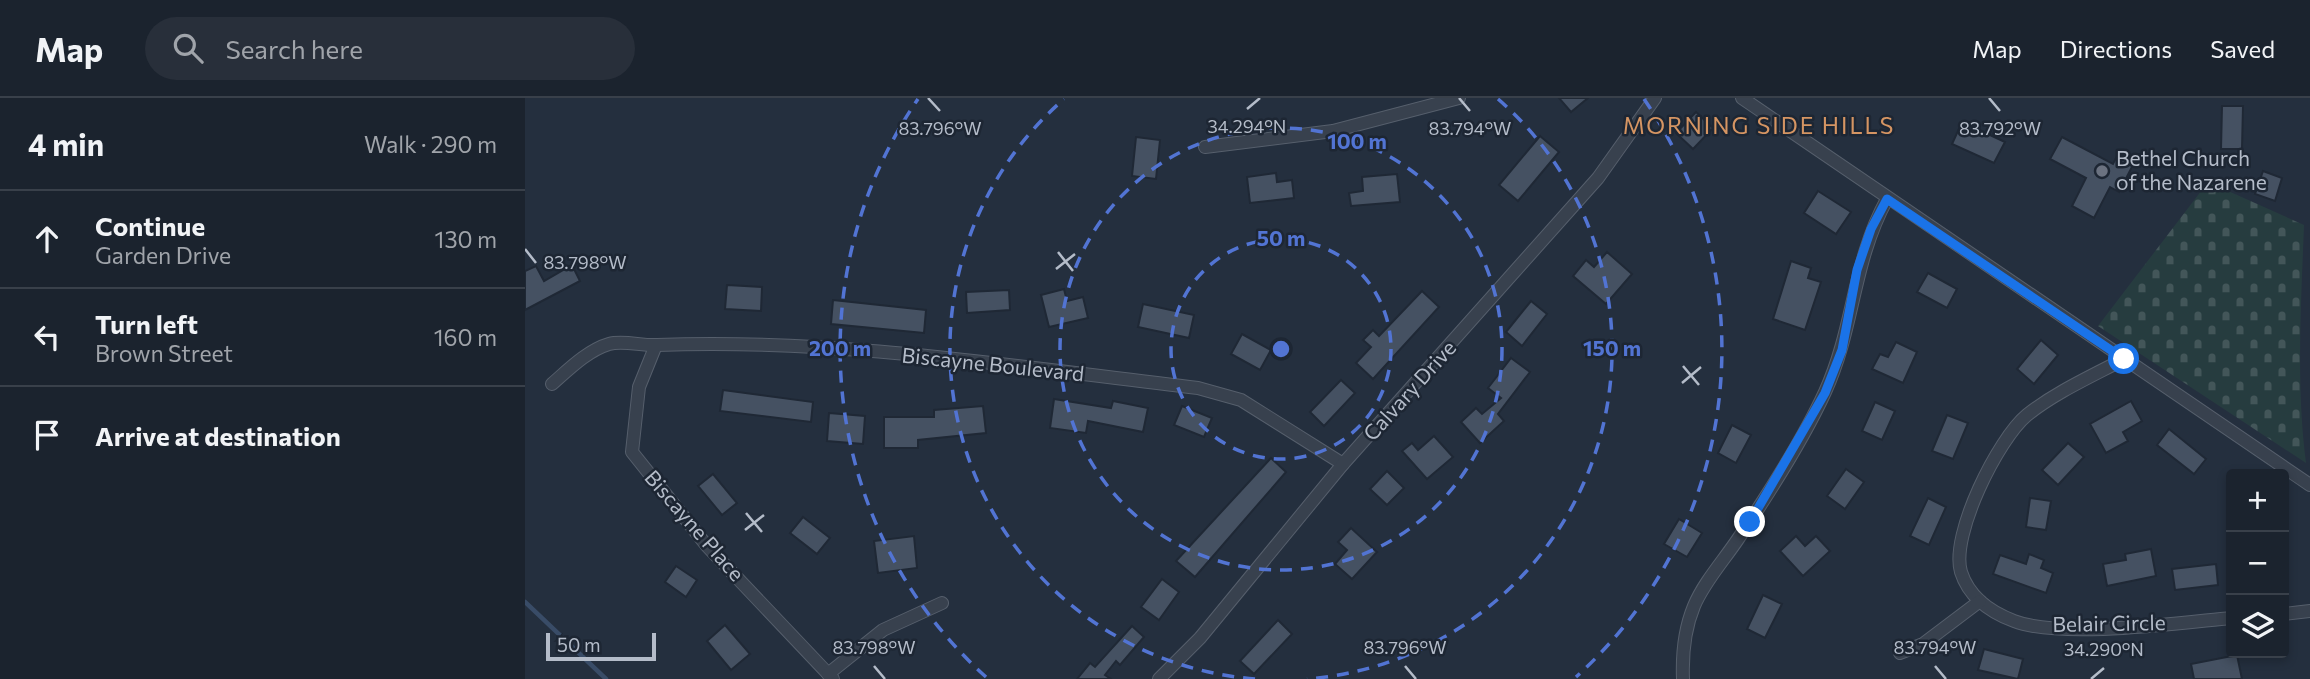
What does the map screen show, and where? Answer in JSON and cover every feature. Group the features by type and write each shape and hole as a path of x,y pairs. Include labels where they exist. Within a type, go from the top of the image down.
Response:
{"street":[{"path":"1205,147 1333,131 1459,98"},
{"name":"Calvary Drive","path":"1159,679 1200,638 1343,464 1598,178 1655,98"},
{"path":"1742,98 2310,485"},
{"path":"1683,679 1684,635 1695,604 1750,522 1825,393 1842,350 1857,270 1871,229 1887,199"},
{"name":"Biscayne Boulevard","path":"552,384 574,364 609,344 711,342 844,348 1198,388 1241,400 1343,464"},
{"name":"Biscayne Place","path":"656,345 639,387 632,452 707,546 830,677"},
{"name":"Belair Circle","path":"2124,359 2027,415 2009,433 1993,458 1959,550 1961,572 1973,595 1993,612 2017,622 2069,628 2226,618"},
{"path":"1900,653 1923,644 1980,601"},
{"path":"830,677 883,629 942,603"},
{"path":"2289,613 2310,611"}],"green space":[{"path":"2208,182 2304,225 2300,374 2306,463 2098,326"}],"building":[{"path":"1559,98 1588,98 1571,112"},
{"path":"2222,106 2243,106 2242,149 2221,149"},
{"path":"1696,112 1713,128 1693,149 1676,133"},
{"path":"1962,122 2005,142 1994,163 1952,144"},
{"path":"1540,136 1559,152 1518,201 1499,185"},
{"path":"1136,137 1160,140 1156,179 1132,176"},
{"name":"Bethel Church of the Nazarene","path":"2062,137 2113,164 2117,156 2133,165 2119,192 2110,187 2094,218 2072,206 2086,178 2050,159"},
{"path":"2263,171 2282,178 2275,201 2255,194"},
{"path":"1276,173 1277,182 1292,180 1294,198 1250,203 1247,177"},
{"path":"1397,174 1400,202 1351,206 1349,193 1363,191 1362,177"},
{"path":"1818,191 1851,212 1836,234 1804,213"},
{"path":"1607,252 1632,274 1606,304 1573,276 1586,260 1594,267"},
{"path":"1791,261 1811,268 1808,278 1821,282 1805,330 1773,319"},
{"path":"572,265 580,281 525,310 525,271 536,266 544,281"},
{"path":"1928,273 1957,289 1947,308 1917,292"},
{"path":"727,285 762,287 761,311 725,309"},
{"path":"1064,289 1067,301 1083,297 1088,318 1049,327 1041,295"},
{"path":"1009,290 1010,310 967,313 966,292"},
{"path":"1422,291 1439,307 1373,379 1356,363 1371,347 1363,340 1373,330 1379,336"},
{"path":"833,300 926,310 924,333 831,324"},
{"path":"1531,301 1547,314 1522,346 1506,332"},
{"path":"1143,304 1194,315 1189,338 1138,327"},
{"path":"1242,334 1271,350 1260,370 1231,354"},
{"path":"2041,340 2058,355 2034,384 2017,369"},
{"path":"1896,342 1917,352 1903,383 1872,369 1880,354 1888,357"},
{"path":"1511,358 1530,372 1498,414 1504,421 1480,443 1461,422 1476,408 1482,414 1501,398 1488,388"},
{"path":"1341,380 1355,393 1324,426 1310,412"},
{"path":"723,390 813,402 811,422 720,411"},
{"path":"1054,399 1111,408 1113,401 1148,408 1143,432 1088,421 1086,433 1050,428"},
{"path":"2131,401 2142,421 2123,432 2128,441 2106,453 2090,424"},
{"path":"1875,402 1895,411 1882,440 1862,431"},
{"path":"983,406 986,433 918,440 918,448 884,448 884,417 934,417 934,410"},
{"path":"1182,406 1212,418 1204,437 1174,425"},
{"path":"829,413 865,416 863,444 827,441"},
{"path":"1947,415 1968,423 1953,459 1932,451"},
{"path":"1732,425 1751,435 1736,463 1718,453"},
{"path":"2169,429 2206,459 2194,474 2157,445"},
{"path":"1434,436 1453,457 1427,479 1402,451 1412,443 1418,450"},
{"path":"2068,443 2084,457 2058,485 2042,470"},
{"path":"1271,458 1286,472 1195,577 1176,561"},
{"path":"1846,469 1864,482 1845,509 1827,496"},
{"path":"1387,471 1404,488 1387,505 1370,489"},
{"path":"713,474 737,503 722,515 698,486"},
{"path":"1928,498 1946,507 1929,545 1910,536"},
{"path":"2030,498 2051,501 2046,530 2026,527"},
{"path":"803,517 830,538 817,554 790,533"},
{"path":"1679,519 1702,533 1687,557 1664,544"},
{"path":"1351,528 1377,552 1352,579 1335,564 1347,550 1338,542"},
{"path":"914,536 917,568 878,573 874,541"},
{"path":"1796,536 1805,546 1816,536 1830,551 1803,576 1780,551"},
{"path":"2151,549 2156,576 2107,586 2103,564 2126,560 2125,554"},
{"path":"2029,554 2044,560 2041,568 2053,573 2046,593 1993,574 2000,555 2026,564"},
{"path":"2216,564 2218,585 2175,590 2172,569"},
{"path":"676,566 697,580 686,597 665,582"},
{"path":"1162,579 1179,592 1159,620 1141,607"},
{"path":"1763,595 1782,604 1765,638 1747,629"},
{"path":"1278,620 1292,634 1254,674 1240,661"},
{"path":"725,625 750,654 731,670 707,641"},
{"path":"1132,626 1144,637 1120,665 1116,661 1105,675 1111,679 1077,679 1090,663 1095,667"},
{"path":"1984,649 2023,659 2018,679 1978,670"},
{"path":"2226,657 2238,658 2242,679 2194,679 2191,664"}],"waterway":[{"path":"525,602 606,679"}],"place":[{"name":"Bethel Church of the Nazarene","path":"2102,171"}],"district":[{"name":"MORNING SIDE HILLS","path":"1759,126"}],"route":[{"path":"1750,522 1825,393 1842,350 1853,306 1857,270 1871,229 1887,199 1979,258 2124,359"}]}
